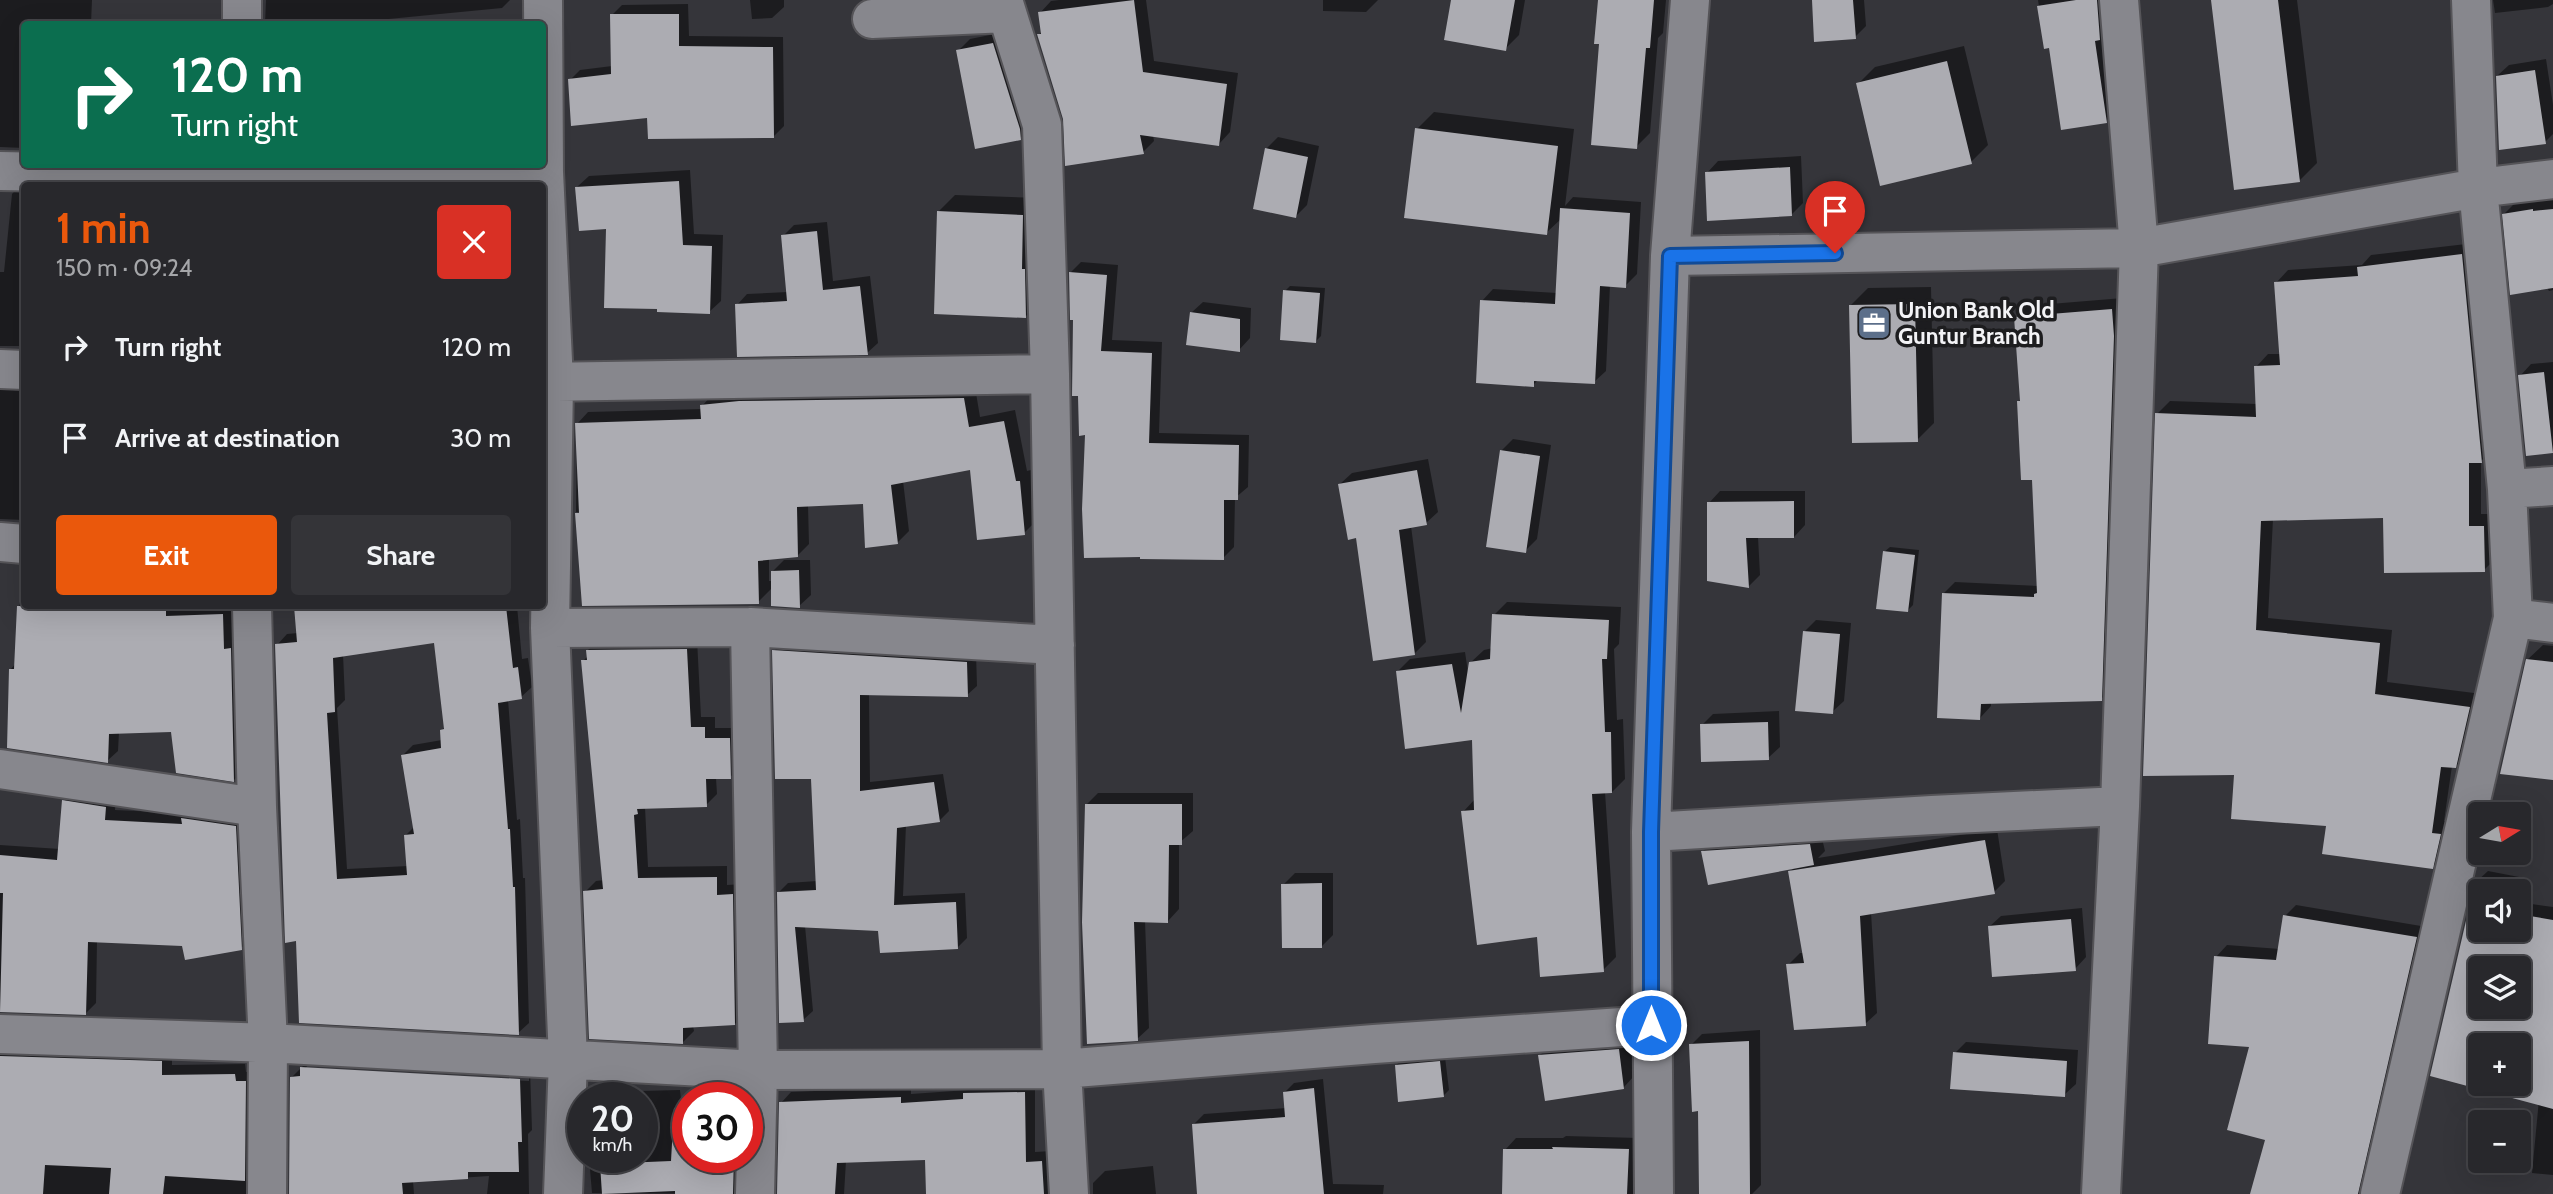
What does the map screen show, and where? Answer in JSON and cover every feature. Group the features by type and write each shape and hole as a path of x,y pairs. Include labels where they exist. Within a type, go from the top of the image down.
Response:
{"street":[{"path":"242,0 243,21"},
{"path":"543,0 543,21"},
{"path":"1654,1194 1651,832 1670,256 1690,0"},
{"path":"2101,1194 2120,806 2140,248 2119,0"},
{"path":"2380,1194 2513,618 2507,489 2478,188 2471,0"},
{"path":"872,19 1005,6 1042,125 1050,374 1062,1069 1069,1194"},
{"path":"544,168 544,182"},
{"path":"0,170 248,175 544,172"},
{"path":"1670,256 2140,248 2478,188 2553,179"},
{"path":"546,277 550,628 568,1060 563,1194"},
{"path":"0,369 21,370"},
{"path":"548,382 1050,374"},
{"path":"2507,489 2553,486"},
{"path":"0,542 21,544"},
{"path":"252,609 257,807 268,1042 267,1194"},
{"path":"2513,618 2553,623"},
{"path":"550,628 750,628 1055,645"},
{"path":"750,628 758,1070 755,1194"},
{"path":"0,769 257,807"},
{"path":"1651,832 2120,806"},
{"path":"0,1034 268,1042 758,1070 1062,1069 1651,1025"}],"building":[{"path":"1134,0 1143,72 1227,84 1219,146 1140,135 1144,154 1065,166 1063,119 1037,34 1041,34 1038,12"},
{"path":"1451,0 1515,0 1506,51 1444,40"},
{"path":"1598,0 1654,0 1650,48 1646,48 1637,149 1591,145 1599,44 1594,44"},
{"path":"1812,0 1853,0 1856,39 1814,42"},
{"path":"2097,0 2100,40 2095,41 2107,123 2061,130 2049,48 2044,49 2037,6"},
{"path":"2211,0 2278,0 2300,182 2234,190"},
{"path":"610,14 679,14 679,46 773,47 774,138 648,139 647,118 571,126 568,79 611,74"},
{"path":"993,43 1021,140 975,149 956,50"},
{"path":"1947,61 1972,164 1880,186 1856,83"},
{"path":"2535,70 2546,144 2499,150 2496,76"},
{"path":"1415,128 1558,146 1547,235 1404,218"},
{"path":"1265,148 1308,157 1296,218 1253,209"},
{"path":"1790,167 1792,216 1707,221 1705,172"},
{"path":"679,181 683,245 712,246 710,314 604,308 606,229 579,231 575,187"},
{"path":"1560,208 1630,213 1626,288 1600,286 1595,384 1534,381 1534,387 1476,383 1480,300 1555,304"},
{"path":"2553,209 2553,288 2510,295 2502,214"},
{"path":"937,211 1023,215 1022,269 1025,269 1026,318 934,314"},
{"path":"817,231 823,290 860,286 868,355 737,357 735,304 787,301 781,235"},
{"path":"2462,254 2482,463 2469,463 2469,526 2484,526 2485,572 2384,573 2383,518 2261,521 2256,630 2380,643 2375,694 2470,707 2456,768 2441,767 2432,833 2441,834 2433,869 2322,854 2326,826 2231,819 2234,775 2143,776 2155,413 2256,417 2254,366 2280,365 2274,282 2358,276 2357,267"},
{"path":"1069,272 1107,275 1101,351 1152,353 1149,443 1239,445 1238,500 1224,500 1224,560 1084,558 1082,509 1085,435 1079,436 1078,396 1072,396 1073,320 1070,320"},
{"path":"1283,290 1320,293 1316,343 1280,340"},
{"path":"1915,304 1918,442 1852,443 1849,305"},
{"path":"2112,309 2114,336 2102,701 1981,704 1980,720 1937,718 1942,593 2034,597 2037,593 2032,480 2021,480 2017,401 2020,401 2014,317"},
{"path":"1190,312 1240,319 1240,352 1186,345"},
{"path":"2544,372 2553,453 2526,456 2518,375"},
{"path":"964,398 969,427 1004,421 1016,481 1020,481 1025,535 977,540 970,470 891,485 898,544 865,548 863,504 797,507 798,557 758,561 759,604 582,606 575,513 579,513 575,423 701,419 700,405 739,401"},
{"path":"1500,450 1540,456 1526,553 1486,547"},
{"path":"1417,470 1427,525 1399,530 1415,655 1373,661 1356,538 1348,540 1338,484"},
{"path":"1794,501 1794,538 1746,538 1749,588 1707,581 1707,502"},
{"path":"1883,551 1915,555 1908,612 1876,609"},
{"path":"799,570 800,608 771,606 771,571"},
{"path":"17,606 21,606 21,609 166,609 166,616 223,614 224,649 231,648 234,782 176,773 171,732 109,734 108,763 7,748 9,669 14,669"},
{"path":"294,609 506,609 513,668 518,667 522,699 498,703 515,887 519,1035 299,1023 296,941 285,943 275,644 297,642","holes":["434,643 444,729 440,730 441,748 401,755 414,834 404,835 407,875 337,879 327,713 335,712 333,658"]},
{"path":"1492,614 1609,620 1607,659 1602,659 1605,732 1611,732 1612,793 1592,794 1604,972 1540,977 1537,937 1477,945 1461,811 1474,810 1472,740 1405,749 1396,671 1452,664 1461,713 1469,662 1490,659"},
{"path":"1803,631 1840,634 1833,714 1795,711"},
{"path":"687,649 691,727 705,727 705,738 730,738 731,779 706,779 707,807 637,809 638,814 634,815 638,878 717,877 717,895 733,894 735,1025 683,1028 683,1044 589,1039 583,891 603,889 581,660 587,660 586,650"},
{"path":"772,650 967,662 968,697 860,695 860,791 934,782 940,822 897,828 894,905 956,902 958,949 880,953 878,931 795,927 804,1022 779,1023 777,892 816,890 811,779 775,779"},
{"path":"2526,659 2553,662 2553,780 2500,774"},
{"path":"1768,722 1769,760 1701,762 1700,724"},
{"path":"62,800 106,807 105,820 182,824 181,818 236,826 242,950 185,960 182,946 88,942 86,1015 0,1012 3,893 0,893 0,855 57,860"},
{"path":"1085,804 1182,804 1182,845 1169,845 1168,923 1134,922 1138,1041 1087,1044 1082,922"},
{"path":"1985,840 1995,894 1860,916 1866,1026 1794,1030 1786,964 1804,963 1788,871"},
{"path":"1810,844 1814,865 1708,885 1701,851"},
{"path":"1322,883 1322,948 1282,948 1281,884"},
{"path":"2468,912 2468,942 2531,942 2531,916 2553,920 2553,1109 2505,1096 2531,1096 2531,1033 2468,1033 2468,1086 2430,1076"},
{"path":"2283,915 2417,937 2358,1194 2250,1194 2265,1140 2227,1130 2249,1047 2208,1044 2214,956 2276,960"},
{"path":"2071,919 2076,971 1992,977 1988,926"},
{"path":"1749,1041 1750,1194 1699,1194 1698,1111 1692,1112 1689,1044"},
{"path":"1619,1049 1624,1089 1545,1101 1538,1055"},
{"path":"1953,1052 2067,1061 2065,1097 1950,1089"},
{"path":"0,1056 162,1061 162,1075 235,1074 236,1081 246,1081 245,1181 165,1176 163,1194 109,1194 111,1168 45,1165 43,1194 0,1194"},
{"path":"1440,1061 1444,1097 1398,1102 1395,1065"},
{"path":"300,1067 520,1079 522,1142 518,1142 519,1172 468,1172 468,1179 402,1183 403,1194 289,1194 290,1077 300,1076"},
{"path":"1314,1088 1324,1194 1197,1194 1192,1124 1285,1117 1283,1092"},
{"path":"1025,1092 1026,1162 1042,1161 1044,1194 926,1194 925,1160 837,1163 835,1194 777,1194 779,1102 901,1097 901,1103 963,1099 963,1093"},
{"path":"672,1143 672,1173 734,1173 733,1194 675,1194 675,1191 602,1194 601,1173 658,1173 658,1162 671,1161"},
{"path":"1552,1147 1629,1149 1627,1194 1502,1194 1503,1149 1553,1149"}],"place":[{"name":"Union Bank Old Guntur Branch","path":"1874,323"}],"route":[{"path":"1651,1025 1651,832 1670,256 1835,253"}]}
